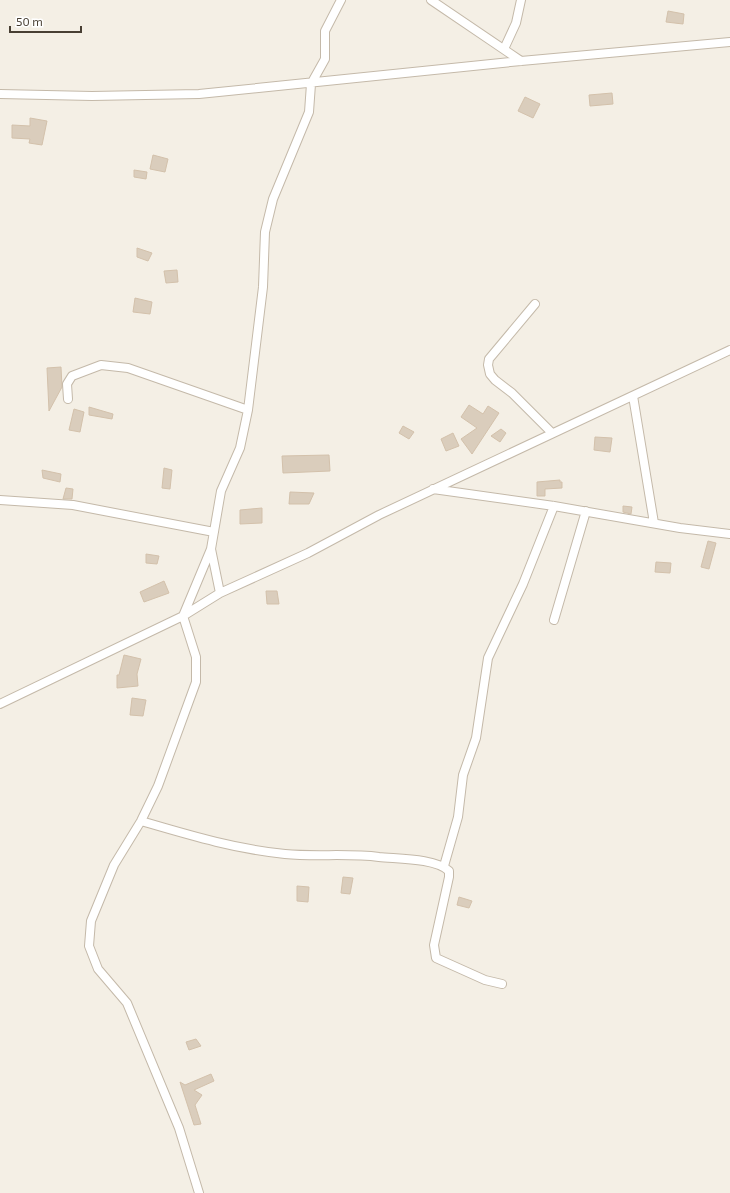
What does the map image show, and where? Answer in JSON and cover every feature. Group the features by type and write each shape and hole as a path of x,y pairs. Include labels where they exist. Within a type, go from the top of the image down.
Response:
{"street":[{"path":"199,1193 179,1128 126,1003 98,969 89,946 91,921 114,865 141,821 158,786 196,682 196,657 183,616 211,549 221,491 240,448 248,410 263,287 265,232 272,199 309,112 311,84 325,59 325,31 341,0"},
{"path":"431,0 521,61"},
{"path":"504,49 516,23 521,0"},
{"path":"0,94 92,96 199,94 311,84 521,61 730,42"},
{"path":"535,304 489,359 488,365 490,374 495,380 512,393 552,433"},
{"path":"0,704 183,616 220,593 308,553 379,515 432,489 730,350"},
{"path":"68,399 67,384 72,376 101,365 128,368 248,410"},
{"path":"633,396 654,523"},
{"path":"432,489 554,506 730,534"},
{"path":"0,500 74,505 214,532"},
{"path":"444,866 458,817 463,775 476,738 488,658 524,584 554,506"},
{"path":"554,620 586,511"},
{"path":"211,549 220,593"},
{"path":"141,821 231,847 286,854 360,854 425,862 444,866 449,871 449,877 434,945 436,958 485,980 502,984"}],"building":[{"path":"668,11 684,14 683,24 666,22"},
{"path":"612,93 613,104 590,106 589,95"},
{"path":"525,97 540,104 533,118 518,111"},
{"path":"30,118 47,121 42,145 29,143 30,139 12,138 12,125 30,126"},
{"path":"153,155 168,159 165,172 150,169"},
{"path":"134,170 147,172 146,179 134,177"},
{"path":"137,248 152,253 148,261 137,257"},
{"path":"177,270 178,282 166,283 164,271"},
{"path":"135,298 152,302 150,314 133,312"},
{"path":"61,367 62,387 49,411 47,368"},
{"path":"469,405 483,414 488,406 499,413 472,454 461,439 477,428 461,417"},
{"path":"89,407 113,414 112,419 89,415"},
{"path":"74,409 84,412 80,432 69,430"},
{"path":"403,426 414,432 409,439 399,433"},
{"path":"501,429 506,433 500,442 491,436"},
{"path":"453,433 459,446 446,451 441,439"},
{"path":"595,437 612,438 610,452 594,450"},
{"path":"329,455 330,471 283,473 282,456"},
{"path":"164,468 172,470 170,489 162,488"},
{"path":"42,470 61,474 60,482 43,478"},
{"path":"560,480 560,482 562,482 562,488 545,489 545,496 537,496 537,482"},
{"path":"66,488 73,489 72,499 63,499"},
{"path":"290,492 314,493 309,504 289,504"},
{"path":"623,506 632,507 631,514 623,512"},
{"path":"262,508 262,523 240,524 240,510"},
{"path":"708,541 716,543 709,569 701,567"},
{"path":"146,554 159,556 157,564 146,563"},
{"path":"656,562 671,563 670,573 655,572"},
{"path":"164,581 169,593 144,602 140,592"},
{"path":"266,591 277,591 279,604 267,604"},
{"path":"124,655 141,659 137,674 138,686 117,688 117,675 119,675"},
{"path":"132,698 146,700 143,716 130,715"},
{"path":"343,877 353,878 350,894 341,893"},
{"path":"297,886 309,887 308,902 297,901"},
{"path":"459,897 472,901 469,908 457,905"},
{"path":"196,1039 201,1046 189,1050 186,1042"},
{"path":"211,1074 214,1081 194,1090 202,1095 195,1105 201,1124 194,1125 180,1082 185,1085"}]}
